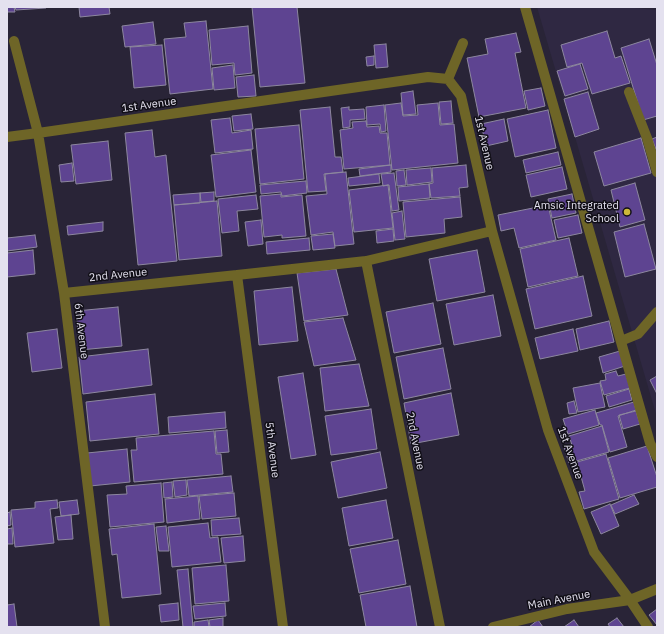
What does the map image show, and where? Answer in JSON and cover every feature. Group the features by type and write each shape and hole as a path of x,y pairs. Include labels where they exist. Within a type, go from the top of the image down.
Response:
{"street":[{"path":"525,7 650,443 657,458"},
{"name":"6th Avenue","path":"14,41 38,133 64,293 105,627"},
{"path":"448,79 463,43"},
{"name":"1st Avenue","path":"7,137 428,77 448,79 461,96 492,231 548,430 594,552 648,627"},
{"path":"629,92 647,138 657,172"},
{"name":"2nd Avenue","path":"64,293 366,261 492,231"},
{"name":"2nd Avenue","path":"366,261 440,627"},
{"name":"5th Avenue","path":"237,275 283,627"},
{"path":"621,341 638,334 657,312"},
{"name":"Main Avenue","path":"493,627 567,609 630,600 657,588"}],"shaded area":[{"name":"Amsic Integrated School","path":"537,7 624,7 657,10 656,414"}],"building":[{"path":"7,7 14,7 15,12 7,12"},
{"path":"15,7 46,7 46,8 16,10"},
{"path":"79,7 109,7 110,14 80,17"},
{"path":"252,7 297,7 305,83 260,87"},
{"path":"206,21 213,89 170,94 164,39 186,37 184,23"},
{"path":"153,22 156,44 125,47 122,26"},
{"path":"248,26 252,73 235,75 234,63 212,65 209,30"},
{"path":"607,31 615,58 621,56 630,83 592,94 582,63 567,67 561,45"},
{"path":"516,33 521,52 515,53 526,108 479,117 467,58 488,54 485,39"},
{"path":"649,39 657,65 657,116 643,120 621,48"},
{"path":"386,44 388,67 376,68 374,45"},
{"path":"162,45 166,85 134,88 130,47"},
{"path":"374,56 374,65 367,66 366,57"},
{"path":"580,64 588,89 565,96 557,71"},
{"path":"233,65 235,88 214,90 212,68"},
{"path":"254,75 256,96 238,97 236,77"},
{"path":"541,88 545,106 528,110 524,91"},
{"path":"413,91 416,114 403,115 401,93"},
{"path":"588,92 599,129 575,137 564,99"},
{"path":"451,101 453,123 441,124 439,102"},
{"path":"401,103 403,116 418,115 417,105 438,103 440,125 454,124 458,163 392,170 385,105"},
{"path":"384,105 386,131 381,132 380,124 367,125 366,107"},
{"path":"330,107 335,157 341,157 343,172 324,174 326,191 308,192 300,110"},
{"path":"349,107 349,110 364,109 365,119 350,120 350,127 343,128 341,108"},
{"path":"548,110 556,148 515,157 507,119"},
{"path":"251,114 253,129 234,131 232,116"},
{"path":"230,118 232,133 251,130 253,149 215,153 211,120"},
{"path":"504,119 508,141 486,146 481,124"},
{"path":"366,121 367,127 379,126 380,133 387,133 390,165 344,169 340,130 353,128 352,122"},
{"path":"299,125 304,179 260,184 255,129"},
{"path":"152,130 155,157 166,155 177,261 138,265 125,133"},
{"path":"657,137 657,152 652,139"},
{"path":"641,138 651,173 604,186 594,152"},
{"path":"108,141 112,180 76,184 71,145"},
{"path":"251,150 256,192 216,197 211,155"},
{"path":"558,152 561,165 526,173 523,160"},
{"path":"72,163 74,181 61,182 59,165"},
{"path":"391,165 391,172 360,176 359,169"},
{"path":"466,165 468,187 459,188 460,196 431,198 429,184 433,183 432,168"},
{"path":"562,167 567,189 531,197 526,175"},
{"path":"431,168 432,182 407,185 406,170"},
{"path":"404,170 406,185 397,186 396,171"},
{"path":"346,172 354,244 335,246 333,232 311,235 306,196 327,194 325,174"},
{"path":"394,173 399,210 392,211 389,185 383,186 381,174"},
{"path":"379,174 380,183 349,186 348,178"},
{"path":"306,181 307,193 282,196 281,192 261,194 260,185"},
{"path":"635,183 645,220 620,227 611,190"},
{"path":"429,184 430,198 399,201 398,187"},
{"path":"388,185 393,228 354,232 349,190"},
{"path":"214,192 214,201 201,202 200,193"},
{"path":"200,193 200,203 174,205 173,195"},
{"path":"281,194 281,197 302,195 306,236 282,238 282,235 264,237 260,196"},
{"path":"572,194 576,213 552,218 548,199"},
{"path":"256,195 258,209 237,211 239,231 222,233 218,199"},
{"path":"460,197 462,217 444,219 445,233 406,237 403,202"},
{"path":"217,201 222,256 179,260 174,205"},
{"path":"548,205 556,240 519,248 514,228 501,231 498,215"},
{"path":"402,211 405,239 395,240 392,213"},
{"path":"578,215 582,233 558,238 554,220"},
{"path":"261,220 263,244 248,246 245,222"},
{"path":"103,222 103,231 68,235 67,226"},
{"path":"644,224 656,269 625,277 614,232"},
{"path":"393,229 394,241 377,243 376,231"},
{"path":"333,234 335,248 313,250 311,236"},
{"path":"35,235 37,247 7,251 7,238"},
{"path":"309,238 310,250 267,254 266,242"},
{"path":"569,238 578,276 528,287 520,249"},
{"path":"33,250 35,274 7,277 7,253"},
{"path":"477,250 485,292 437,301 429,259"},
{"path":"336,269 348,315 304,321 297,273"},
{"path":"583,276 592,316 535,329 526,289"},
{"path":"292,287 298,341 259,345 254,291"},
{"path":"493,295 501,336 454,345 446,304"},
{"path":"433,303 441,344 394,353 386,312"},
{"path":"118,307 122,346 80,350 76,311"},
{"path":"343,318 356,360 314,366 304,322"},
{"path":"609,321 614,342 580,350 576,329"},
{"path":"57,329 62,368 32,372 27,333"},
{"path":"573,329 578,351 540,359 535,338"},
{"path":"443,348 451,389 404,399 396,357"},
{"path":"148,349 152,385 83,394 79,357"},
{"path":"620,351 625,366 603,373 599,357"},
{"path":"359,364 369,406 325,411 320,368"},
{"path":"616,371 618,376 626,374 630,388 604,395 600,381 606,380 605,374"},
{"path":"303,373 316,455 291,459 278,377"},
{"path":"657,376 657,394 650,380"},
{"path":"600,383 605,407 578,412 573,388"},
{"path":"629,389 632,400 609,407 606,396"},
{"path":"451,393 459,435 411,444 404,403"},
{"path":"155,394 159,434 90,441 86,402"},
{"path":"574,401 577,413 569,414 567,403"},
{"path":"634,402 636,410 618,416 627,447 610,452 602,425 600,425 596,413"},
{"path":"371,409 377,449 331,455 325,416"},
{"path":"595,410 599,425 568,434 563,419"},
{"path":"636,411 640,424 623,429 619,415"},
{"path":"225,412 226,428 169,433 168,417"},
{"path":"602,426 609,452 569,463 564,447 572,445 569,436"},
{"path":"227,430 229,452 217,453 215,431"},
{"path":"214,431 216,454 221,454 223,474 134,482 131,450 137,450 136,438"},
{"path":"647,446 657,477 657,487 620,498 608,458"},
{"path":"127,449 130,482 90,486 87,453"},
{"path":"380,452 387,488 338,498 331,462"},
{"path":"606,454 619,499 584,509 579,492 585,491 577,462"},
{"path":"231,476 233,492 189,496 187,480"},
{"path":"186,480 187,495 175,497 173,481"},
{"path":"172,482 173,497 164,498 163,483"},
{"path":"161,483 164,522 110,527 107,495 127,494 126,486"},
{"path":"234,493 236,516 202,519 199,496"},
{"path":"634,495 639,504 615,514 611,505"},
{"path":"198,496 200,519 167,523 165,499"},
{"path":"57,500 58,508 50,509 54,543 15,547 11,510 35,508 35,502"},
{"path":"77,500 79,514 61,516 59,502"},
{"path":"386,500 393,538 349,546 342,508"},
{"path":"610,504 619,526 601,534 591,512"},
{"path":"10,512 11,525 7,526 7,513"},
{"path":"71,515 73,539 58,540 55,517"},
{"path":"239,518 241,534 212,536 211,520"},
{"path":"208,523 210,538 218,537 221,562 172,567 168,527"},
{"path":"154,524 161,594 122,598 117,554 112,555 109,529"},
{"path":"166,526 169,551 159,551 156,527"},
{"path":"12,528 13,544 7,544 7,529"},
{"path":"243,536 245,561 224,563 221,538"},
{"path":"398,540 406,584 359,593 350,549"},
{"path":"226,565 229,601 195,604 192,568"},
{"path":"188,569 193,627 183,627 177,570"},
{"path":"410,586 417,627 366,627 360,595"},
{"path":"178,603 179,620 161,622 159,605"},
{"path":"225,603 226,616 195,619 193,606"},
{"path":"14,604 17,627 7,627 7,605"},
{"path":"657,609 657,625 649,615"},
{"path":"223,618 223,627 210,627 209,620"},
{"path":"617,618 624,627 610,627 608,624"},
{"path":"208,620 209,627 194,627 194,622"},
{"path":"538,620 543,627 529,627"},
{"path":"574,620 579,627 564,627"}],"place":[{"name":"Amsic Integrated School","path":"627,212"}]}
